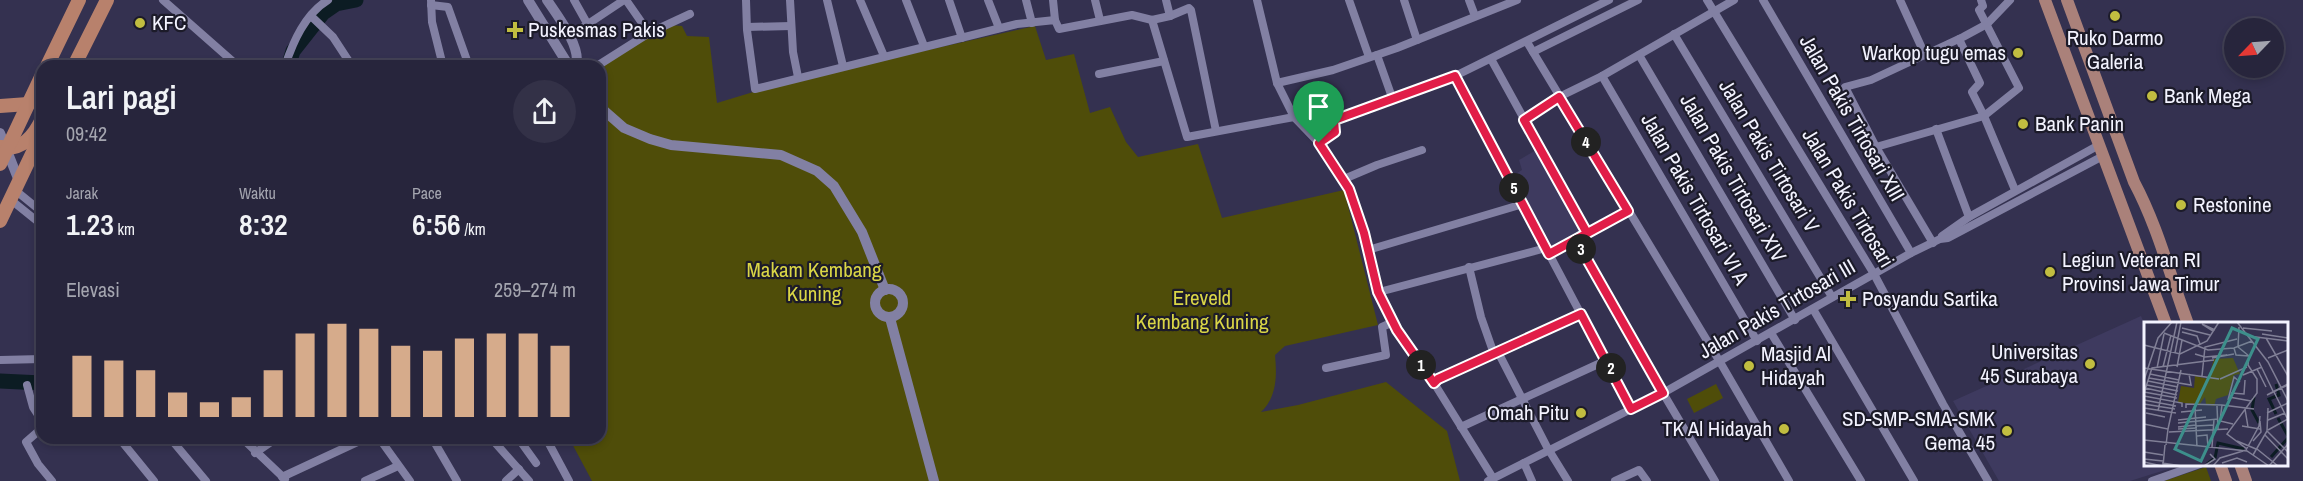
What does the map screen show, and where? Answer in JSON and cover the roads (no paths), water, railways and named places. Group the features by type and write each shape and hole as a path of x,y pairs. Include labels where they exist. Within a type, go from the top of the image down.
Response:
{"highway":[{"path":"49,60 79,0"},
{"path":"77,60 108,0"},
{"path":"1,156 36,87"},
{"path":"0,106 28,104"},
{"path":"1,156 29,140 36,129"},
{"path":"0,220 36,146"}],"main road":[{"path":"2045,0 2165,322"},
{"path":"2067,0 2134,182 2160,240 2187,322"},
{"path":"2221,466 2226,481"},
{"path":"2240,466 2246,481"}],"street":[{"path":"163,0 231,60"},
{"path":"287,60 302,26 328,0"},
{"path":"565,60 531,5 547,0 570,36 578,60"},
{"path":"574,0 588,25"},
{"path":"570,36 625,0 649,33"},
{"path":"747,0 747,27 754,88 999,28 1056,20"},
{"path":"789,0 798,77"},
{"path":"827,0 843,66"},
{"path":"860,0 884,56"},
{"path":"906,0 924,45"},
{"path":"948,0 962,38"},
{"path":"988,0 999,28"},
{"path":"1026,0 1032,23"},
{"path":"1053,0 1059,29 1132,15 1152,20 1187,9 1191,10 1216,131"},
{"path":"1095,0 1100,20"},
{"path":"1166,0 1170,16"},
{"path":"1257,0 1277,83 1294,117 1319,143 1344,179 1368,250 1378,292 1393,322 1434,383 1491,479"},
{"path":"1349,0 1393,100"},
{"path":"1404,0 1417,40"},
{"path":"1469,0 1475,16"},
{"path":"1277,83 1333,70 1417,40 1517,0"},
{"path":"1319,143 1335,132 1333,126 1337,119 1455,76 1609,0"},
{"path":"1533,52 1638,0"},
{"name":"Jalan Pakis Tirtosari","path":"1707,0 1874,274 1988,481"},
{"path":"1524,120 1559,97 1602,76 1734,0"},
{"name":"Jalan Pakis Tirtosari XIII","path":"1763,0 1911,253"},
{"path":"1900,0 1925,55"},
{"path":"1876,147 1984,116 2019,88 1979,10 1983,6 1981,0"},
{"path":"1936,241 1876,147 1845,87 1871,80 1959,39 1987,24 2010,0"},
{"path":"442,60 432,22 431,2 448,7 467,60"},
{"path":"606,60 649,33 690,14"},
{"path":"313,17 333,37 348,60"},
{"path":"1152,20 1187,137 1294,117"},
{"path":"747,27 791,27"},
{"name":"Jalan Pakis Tirtosari V","path":"1674,34 1832,297"},
{"path":"1959,39 1980,83 1972,92 2015,190"},
{"path":"1527,42 1789,481"},
{"name":"Jalan Pakis Tirtosari XIV","path":"1639,55 1795,320"},
{"path":"1491,59 1587,233"},
{"path":"1099,74 1164,61"},
{"path":"1455,76 1631,409"},
{"name":"Jalan Pakis Tirtosari VI A","path":"1602,76 1756,341"},
{"path":"606,112 624,128 671,145 781,154 817,171 834,186 862,232 885,290"},
{"path":"1936,129 1969,217"},
{"path":"0,133 1,156 15,190 36,217"},
{"path":"1344,179 1422,150"},
{"name":"Jalan Pakis Tirtosari III","path":"1936,241 1948,238 2088,164 2101,151"},
{"name":"Jalan Pakis Tirtosari III","path":"1491,479 1549,452 1720,362 1832,297 1936,241 1969,217 2015,190 2083,154 2101,151"},
{"path":"2083,154 2088,164"},
{"path":"15,190 36,207"},
{"path":"1368,250 1523,204"},
{"path":"1378,292 1469,267 1547,251 1576,240 1628,211"},
{"path":"1576,240 1715,481"},
{"path":"1469,267 1481,317 1496,353 1549,452 1568,481"},
{"path":"890,318 901,311 902,300 893,289 879,294 876,306 879,312 890,318 934,481"},
{"path":"1813,309 1914,481"},
{"path":"1434,383 1581,314"},
{"path":"1326,368 1386,354 1382,327 1393,322"},
{"path":"1771,333 1861,481"},
{"path":"0,360 36,359"},
{"path":"1461,427 1606,360"},
{"path":"27,386 36,412"},
{"path":"36,433 26,442 38,464 52,481"},
{"path":"124,444 151,480"},
{"path":"175,444 206,481"},
{"path":"247,444 284,479 354,444"},
{"path":"255,453 268,444"},
{"path":"383,444 410,481"},
{"path":"435,444 457,481"},
{"path":"496,444 530,481"},
{"path":"522,444 536,463"},
{"path":"549,444 569,481"},
{"path":"1524,463 1532,481"},
{"path":"365,481 398,465"},
{"path":"2152,481 2197,466"},
{"path":"506,481 519,470"},
{"path":"1615,481 1639,470 1647,481"}],"waterway":[{"path":"290,60 293,51 323,13 336,4 356,0"},
{"path":"0,381 36,383"}],"place":[{"name":"Ruko Darmo Galeria","path":"2115,16"},
{"name":"KFC","path":"140,23"},
{"name":"Puskesmas Pakis","path":"515,30"},
{"name":"Warkop tugu emas","path":"2018,53"},
{"name":"Bank Mega","path":"2152,96"},
{"name":"Bank Panin","path":"2023,124"},
{"name":"Restonine","path":"2181,205"},
{"name":"Legiun Veteran RI Provinsi Jawa Timur","path":"2050,272"},
{"name":"Posyandu Sartika","path":"1848,299"},
{"name":"Universitas 45 Surabaya","path":"2090,364"},
{"name":"Masjid Al Hidayah","path":"1749,366"},
{"name":"Omah Pitu","path":"1581,413"},
{"name":"TK Al Hidayah","path":"1784,429"},
{"name":"SD-SMP-SMA-SMK Gema 45","path":"2007,431"}],"park label":[{"name":"Makam Kembang Kuning","path":"814,282"},
{"name":"Ereveld Kembang Kuning","path":"1202,310"}]}
